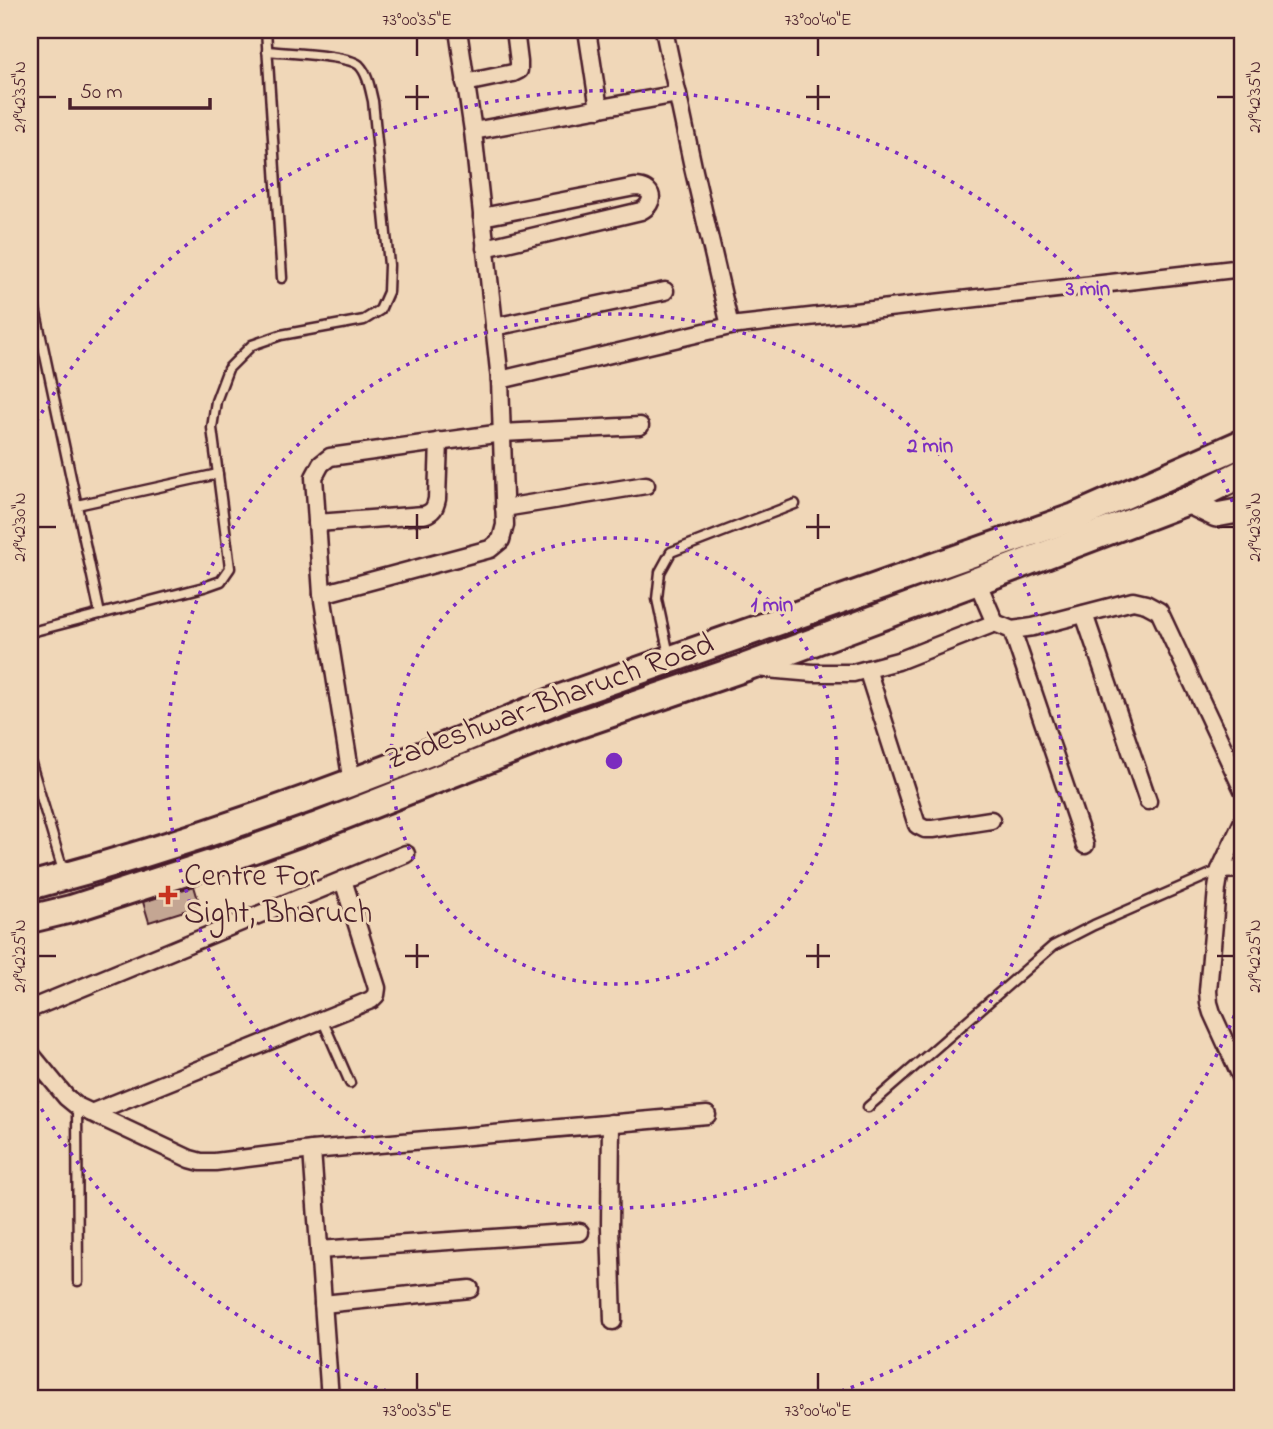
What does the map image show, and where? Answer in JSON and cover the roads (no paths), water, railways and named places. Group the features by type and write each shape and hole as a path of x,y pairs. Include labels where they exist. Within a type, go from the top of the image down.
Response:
{"main road":[{"name":"Zadeshwar-Bharuch Road","path":"30,886 164,847 352,783 558,699 1075,517 1243,443"},
{"name":"Zadeshwar-Bharuch Road","path":"30,919 71,909 217,862 315,827 568,728 746,667 977,581 1186,501 1243,473"}],"street":[{"path":"322,594 490,549 501,540 505,525 500,380 473,131 458,30"},
{"path":"465,83 519,70 515,30"},
{"path":"587,30 599,109"},
{"path":"664,30 730,326"},
{"path":"473,131 678,94"},
{"path":"482,217 635,187 643,187 650,193 651,201 649,207 641,211 485,248"},
{"path":"500,380 730,326 1243,268"},
{"path":"494,327 665,291"},
{"path":"352,783 322,594 314,477 321,464 330,457 502,433 640,426"},
{"path":"317,523 430,513 435,508 437,499 439,441"},
{"path":"504,508 646,485"},
{"path":"1186,501 1216,515 1243,510"},
{"path":"977,581 995,623"},
{"path":"746,667 813,673 853,673 898,662 995,623 1012,630 1133,601 1146,604 1159,611 1237,758 1243,790"},
{"path":"1084,614 1148,801"},
{"path":"1012,630 1085,845"},
{"path":"867,669 917,825 933,829 991,820"},
{"path":"1243,821 1220,870 1208,991 1209,1003 1243,1080"},
{"path":"30,1010 406,854"},
{"path":"1220,870 1243,869"},
{"path":"84,1110 371,1000 376,995 377,988 344,880"},
{"path":"30,1052 66,1097 84,1110 201,1162 707,1115"},
{"path":"611,1123 613,1321"},
{"path":"312,1150 330,1399"},
{"path":"319,1250 580,1232"},
{"path":"323,1304 470,1289"}],"lane":[{"path":"266,30 282,278"},
{"path":"30,634 204,587 221,580 230,568 212,428 216,401 228,369 252,345 281,335 364,320 380,310 388,292 389,265 373,100 368,80 358,64 339,58 267,51"},
{"path":"30,285 100,614"},
{"path":"77,505 218,474"},
{"path":"670,661 657,599 660,572 671,552 796,503"},
{"path":"30,760 65,877"},
{"path":"868,1107 1052,946 1220,870"},
{"path":"321,1019 350,1083"},
{"path":"78,1282 84,1110"}],"place":[{"name":"Centre For Sight, Bharuch","path":"168,895"}]}
